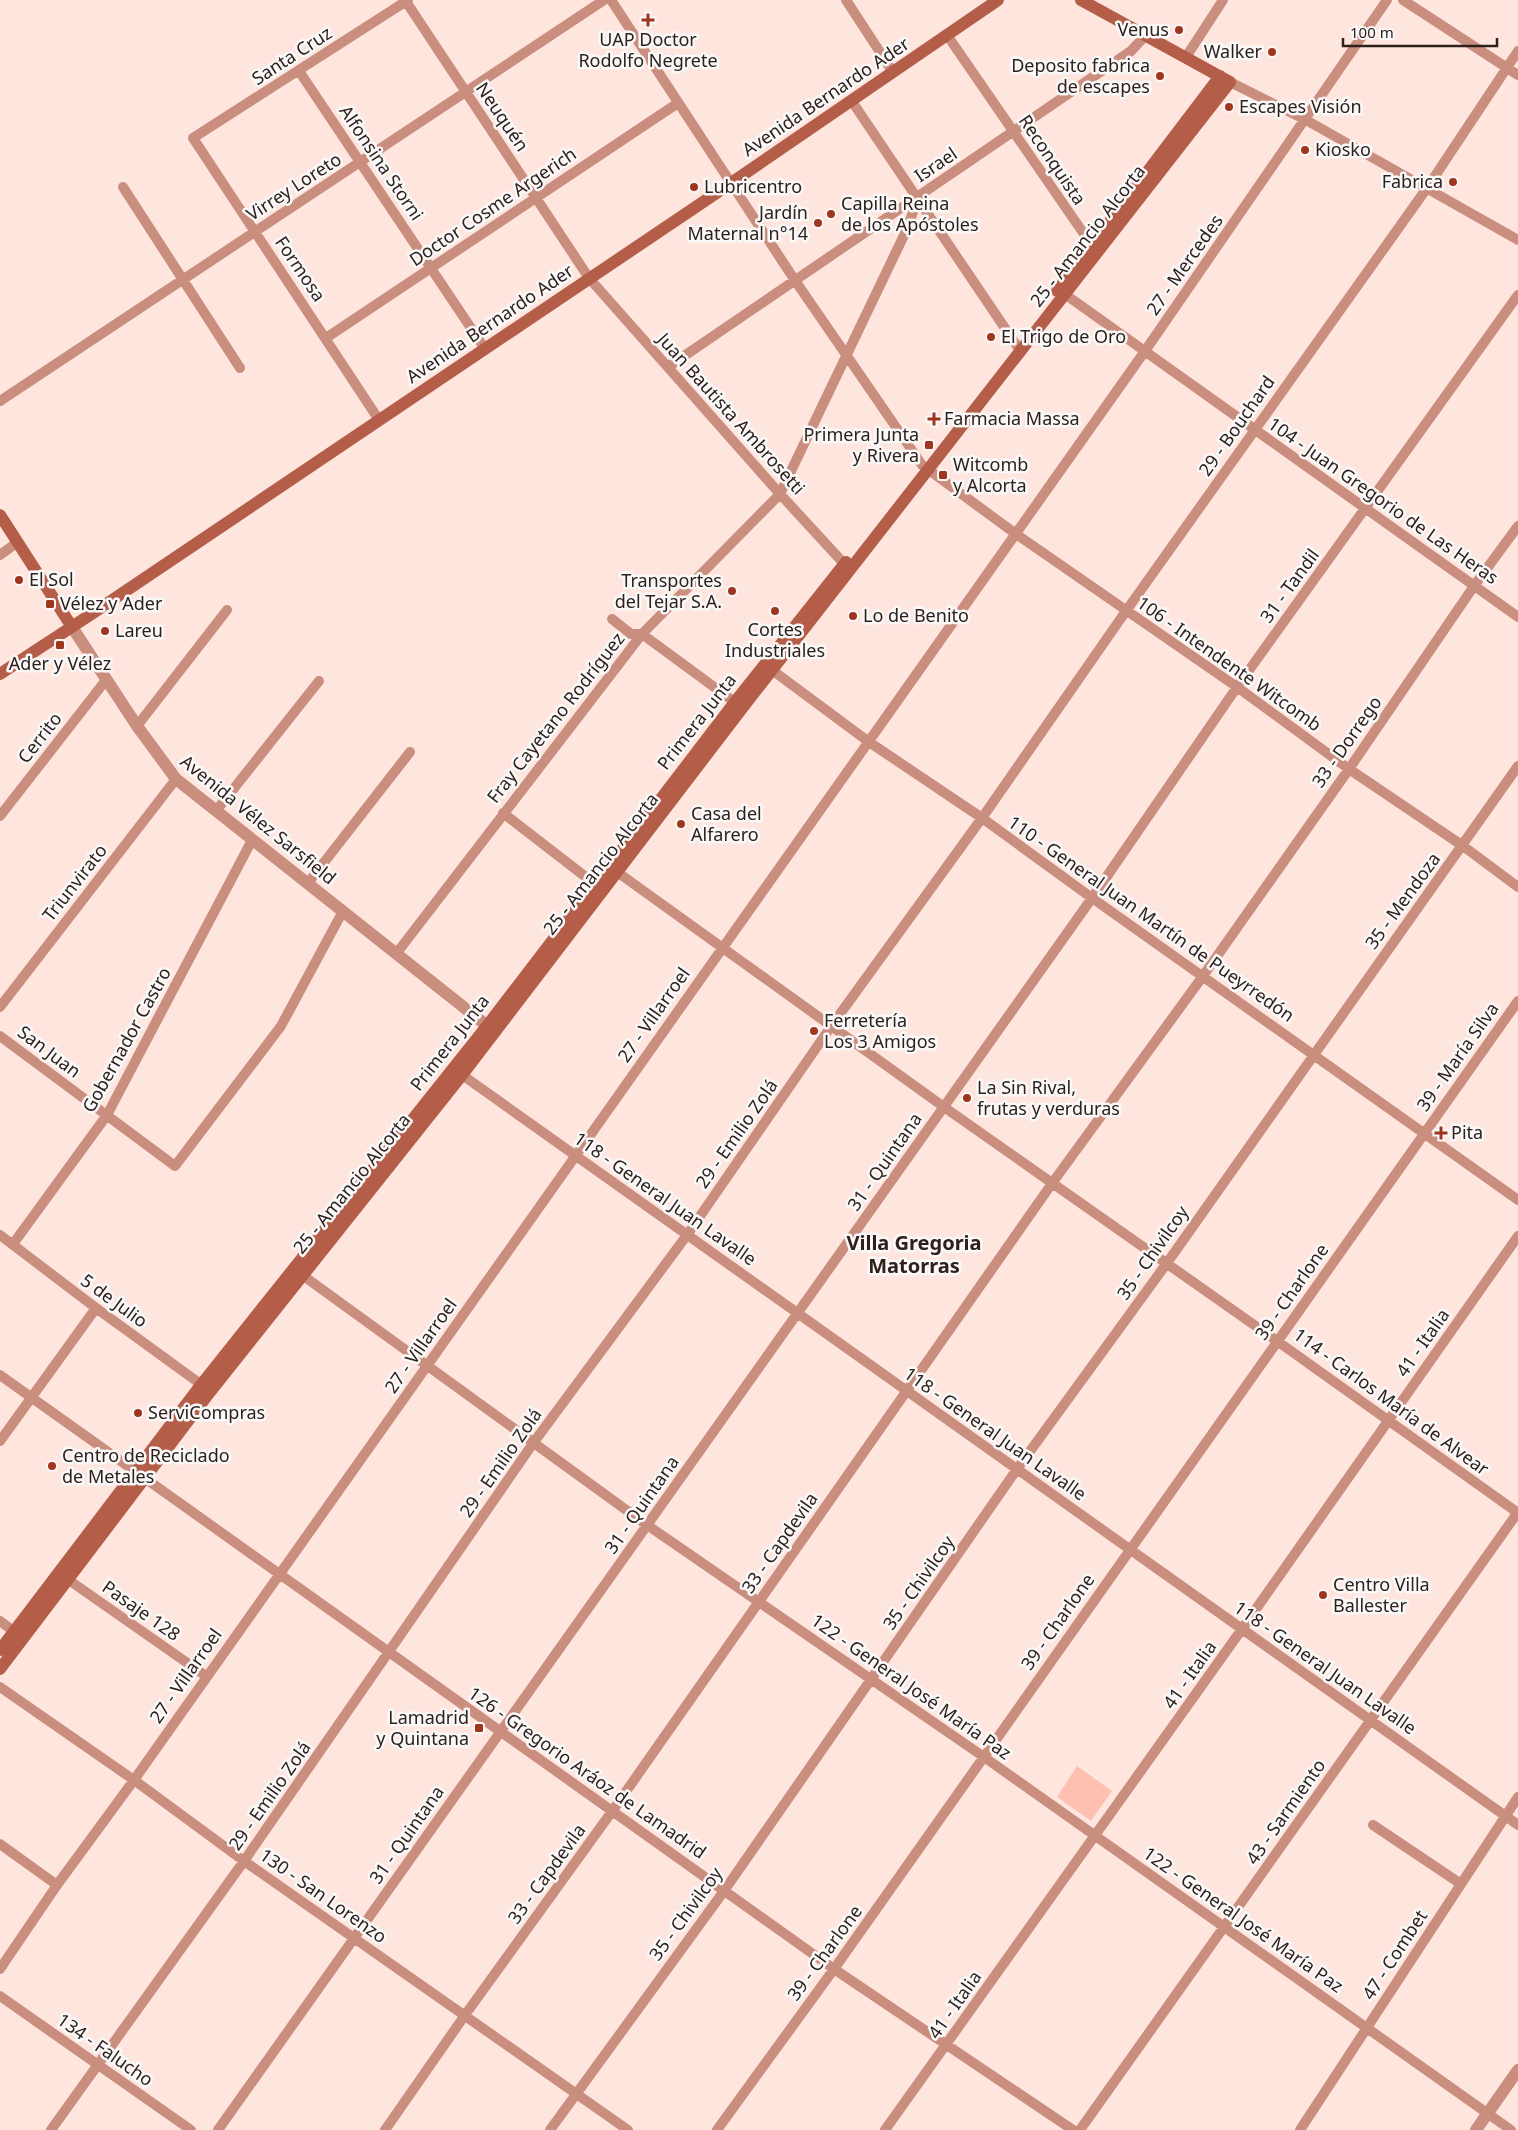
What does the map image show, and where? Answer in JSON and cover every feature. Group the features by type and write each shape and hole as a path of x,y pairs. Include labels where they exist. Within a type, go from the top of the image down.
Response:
{"main road":[{"name":"Avenida Bernardo Ader","path":"0,674 731,183 998,0"},
{"path":"1081,0 1225,79"},
{"name":"Primera Junta","path":"0,1650 19,1634 206,1388 491,1029 739,705 1062,292 1225,79"},
{"name":"Avenida Vélez Sarsfield","path":"0,515 72,627"},
{"path":"0,1668 19,1634"}],"street":[{"name":"Neuquén","path":"406,0 589,278"},
{"name":"Santa Cruz","path":"192,138 299,71 406,0"},
{"name":"Virrey Loreto","path":"0,401 604,0"},
{"name":"106 - Intendente Witcomb","path":"610,0 794,279 926,467 1016,534 1236,687 1349,769 1464,846 1518,887"},
{"path":"846,0 893,72"},
{"path":"1186,57 1223,0"},
{"name":"27 - Mercedes","path":"869,742 1145,351 1387,0"},
{"path":"1403,0 1518,76"},
{"name":"Reconquista","path":"947,35 1094,249"},
{"name":"Israel","path":"668,366 1131,51 1144,36"},
{"name":"29 - Bouchard","path":"982,818 1254,429 1427,188 1518,51"},
{"name":"Alfonsina Storni","path":"299,71 485,349"},
{"path":"1225,79 1306,120 1518,240"},
{"path":"851,100 918,196 1018,348"},
{"name":"Doctor Cosme Argerich","path":"326,338 678,103"},
{"name":"Formosa","path":"192,138 379,420"},
{"path":"123,187 240,368"},
{"name":"Fray Cayetano Rodríguez","path":"396,954 642,634 780,494 848,356 907,229 918,196"},
{"name":"Juan Bautista Ambrosetti","path":"589,278 780,494 848,567"},
{"name":"104 - Juan Gregorio de Las Heras","path":"1062,292 1518,617"},
{"name":"31 - Tandil","path":"1092,898 1236,687 1518,295"},
{"name":"33 - Dorrego","path":"1203,976 1349,769 1474,586 1518,526"},
{"path":"0,555 18,542"},
{"path":"137,726 227,610"},
{"path":"612,619 631,634 642,634 739,705"},
{"name":"Avenida Vélez Sarsfield","path":"72,627 137,726 176,779 491,1029"},
{"name":"110 - General Juan Martín de Pueyrredón","path":"768,668 869,742 982,818 1518,1200"},
{"name":"Cerrito","path":"0,816 106,680"},
{"path":"216,812 318,681"},
{"name":"27 - Villarroel","path":"0,1969 57,1885 134,1780 722,947 869,742"},
{"path":"308,883 410,752"},
{"name":"35 - Mendoza","path":"1313,1054 1464,846 1518,766"},
{"name":"Triunvirato","path":"0,1007 176,779"},
{"path":"503,813 599,887"},
{"name":"29 - Emilio Zolá","path":"51,2130 244,1862 534,1442 687,1235 832,1025 982,818"},
{"name":"Gobernador Castro","path":"12,1244 106,1115 252,840"},
{"name":"114 - Carlos María de Alvear","path":"613,869 944,1107 1518,1513"},
{"name":"31 - Quintana","path":"218,2130 1092,898"},
{"name":"San Juan","path":"0,1036 175,1166 281,1026 343,911"},
{"name":"33 - Capdevila","path":"385,2130 465,2015 613,1810 1052,1182 1203,976"},
{"name":"39 - María Silva","path":"1424,1133 1518,1000"},
{"name":"35 - Chivilcoy","path":"550,2130 724,1890 872,1680 1017,1469 1167,1263 1313,1054"},
{"name":"118 - General Juan Lavalle","path":"457,1072 1518,1825"},
{"name":"39 - Charlone","path":"717,2130 834,1969 1424,1133"},
{"name":"5 de Julio","path":"0,1235 206,1388"},
{"name":"41 - Italia","path":"885,2130 1242,1629 1518,1236"},
{"name":"122 - General José María Paz","path":"298,1272 647,1525 984,1757 1511,2130"},
{"path":"0,1441 96,1308"},
{"name":"126 - Gregorio Aráoz de Lamadrid","path":"0,1375 834,1969 1072,2130"},
{"name":"43 - Sarmiento","path":"1080,2130 1518,1513"},
{"name":"Pasaje 128","path":"63,1576 206,1676"},
{"path":"0,1621 19,1634"},
{"name":"130 - San Lorenzo","path":"0,1688 134,1780 244,1862 628,2130"},
{"name":"47 - Combet","path":"1300,2130 1518,1797"},
{"path":"1373,1825 1461,1884"},
{"path":"0,1844 57,1885"},
{"name":"134 - Falucho","path":"0,1996 191,2130"},
{"path":"1476,2130 1518,2070"}],"shaded area":[{"path":"1077,1766 1112,1791 1091,1821 1057,1797"}],"place":[{"name":"UAP Doctor Rodolfo Negrete","path":"648,20"},
{"name":"Venus","path":"1179,30"},
{"name":"Walker","path":"1272,52"},
{"name":"Deposito fabrica de escapes","path":"1160,76"},
{"name":"Escapes Visión","path":"1229,107"},
{"name":"Kiosko","path":"1305,150"},
{"name":"Fabrica","path":"1453,182"},
{"name":"Lubricentro","path":"694,187"},
{"name":"Capilla Reina de los Apóstoles","path":"831,214"},
{"name":"Jardín Maternal n°14","path":"818,223"},
{"name":"El Trigo de Oro","path":"991,337"},
{"name":"Farmacia Massa","path":"934,419"},
{"name":"Primera Junta y Rivera","path":"929,445"},
{"name":"Witcomb y Alcorta","path":"943,475"},
{"name":"El Sol","path":"19,580"},
{"name":"Transportes del Tejar S.A.","path":"732,591"},
{"name":"Vélez y Ader","path":"50,604"},
{"name":"Cortes Industriales","path":"775,611"},
{"name":"Lo de Benito","path":"853,616"},
{"name":"Lareu","path":"105,631"},
{"name":"Ader y Vélez","path":"60,645"},
{"name":"Casa del Alfarero","path":"681,824"},
{"name":"Ferretería Los 3 Amigos","path":"814,1031"},
{"name":"La Sin Rival, frutas y verduras","path":"967,1098"},
{"name":"Pita","path":"1441,1133"},
{"name":"ServiCompras","path":"138,1413"},
{"name":"Centro de Reciclado de Metales","path":"52,1466"},
{"name":"Centro Villa Ballester","path":"1323,1595"},
{"name":"Lamadrid y Quintana","path":"479,1728"}],"district":[{"name":"Villa Gregoria Matorras","path":"914,1254"}]}
